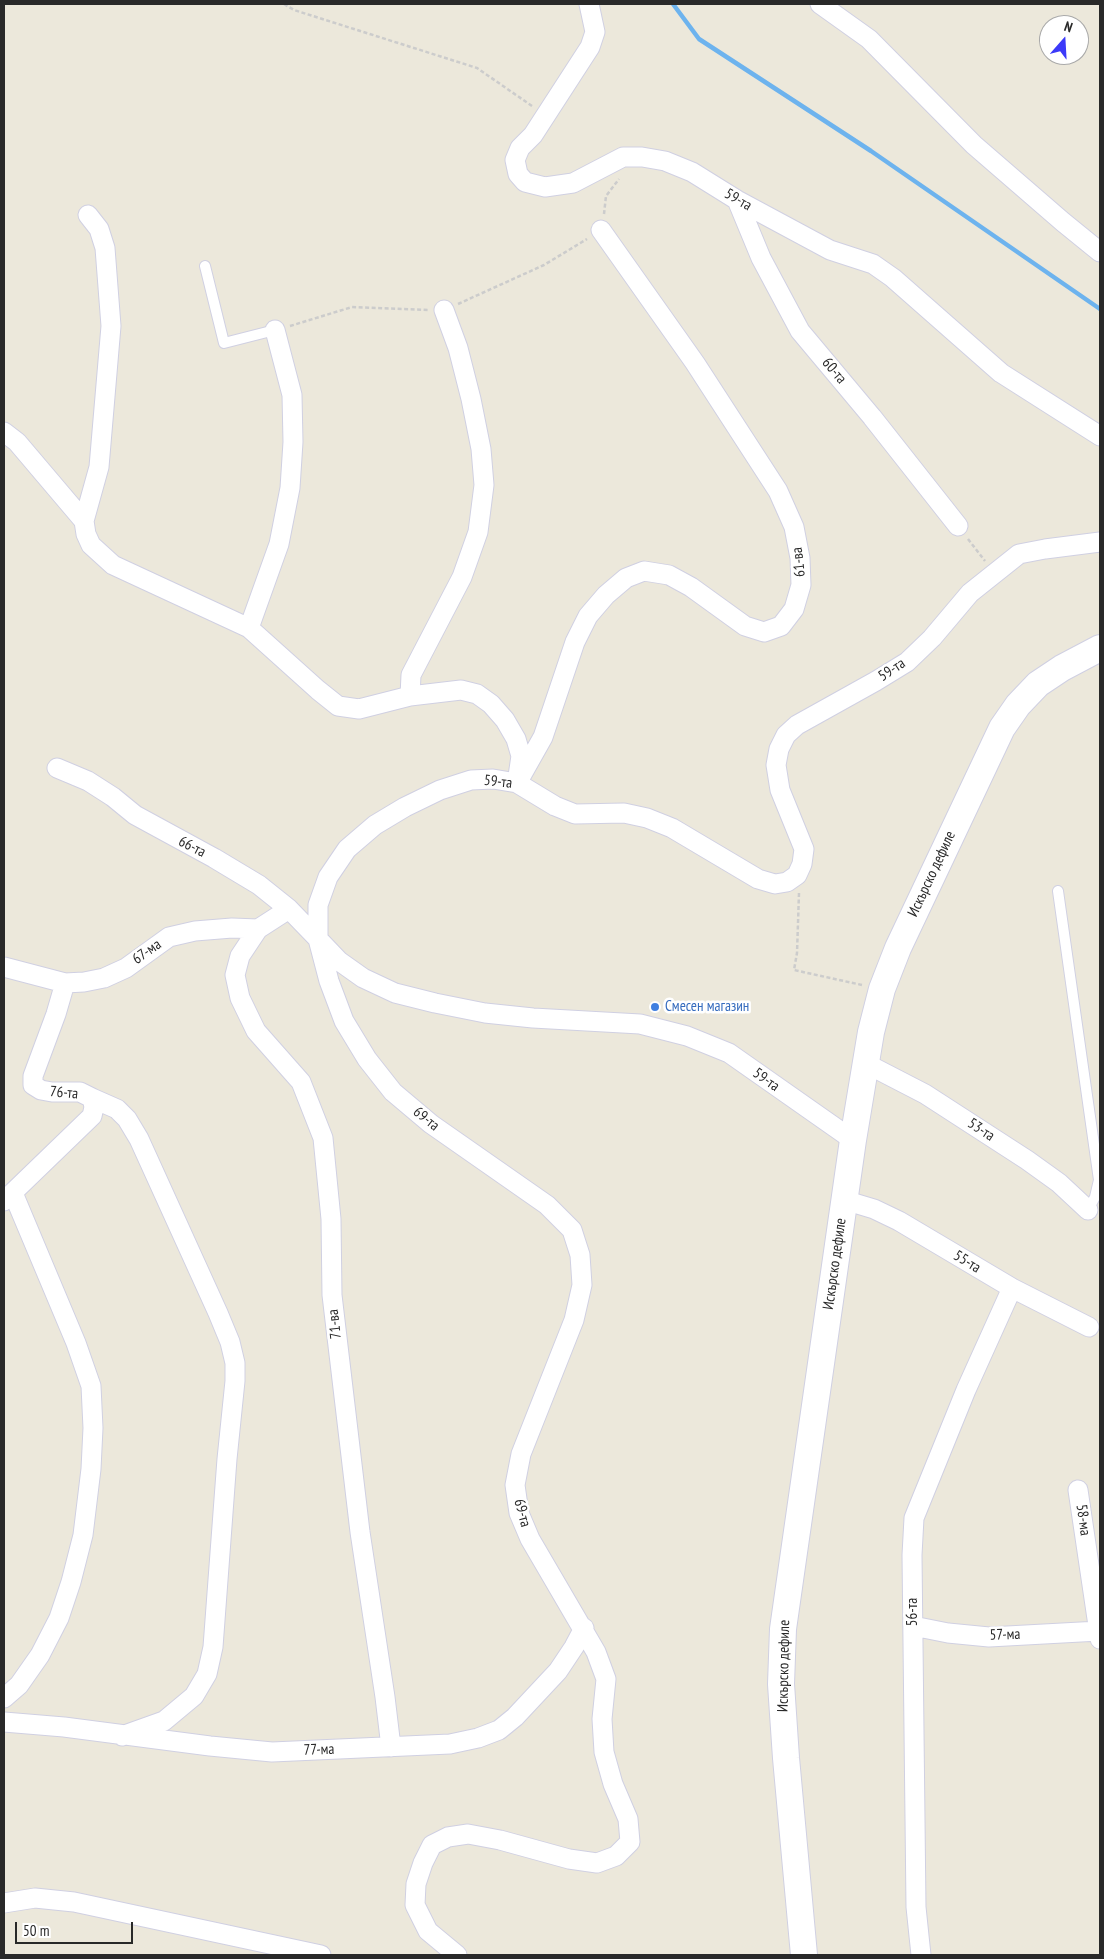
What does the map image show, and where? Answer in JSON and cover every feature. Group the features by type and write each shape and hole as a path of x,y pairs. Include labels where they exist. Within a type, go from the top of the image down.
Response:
{"main road":[{"name":"Искърско дефиле","path":"804,1955 785,1749 781,1684 784,1629 865,1063 882,989 898,948 916,906 1002,728 1018,705 1038,684 1062,668 1100,648"}],"street":[{"name":"59-та","path":"589,4 595,32 590,47 533,135 520,148 515,160 518,174 526,182 545,187 573,183 623,157 642,156 665,161 692,172 736,200 830,250 873,264 893,278 1001,373 1100,436"},
{"path":"820,4 869,39 974,144 1100,252"},
{"name":"60-та","path":"736,200 761,258 800,331 872,417 958,526"},
{"path":"88,215 98,229 105,248 111,326 99,466 84,521 86,534 91,545 113,565 250,628 338,706 359,709 410,696 461,690 477,694 491,704 505,720 516,739 521,756 517,783"},
{"name":"61-ва","path":"517,783 543,737 575,642 588,616 606,595 626,578 644,571 669,575 691,587 745,626 764,632 780,626 790,615 794,609 801,585 800,558 794,527 778,491 695,363 601,230"},
{"path":"410,696 412,675 462,577 475,541 478,532 484,485 481,449 471,398 458,348 444,310"},
{"path":"250,628 279,544 290,488 293,442 292,395 275,330"},
{"path":"4,432 17,442 84,521"},
{"name":"59-та","path":"853,1140 729,1053 687,1036 640,1024 533,1018 485,1013 395,993 363,978 339,961 318,939 318,905 328,877 347,849 375,824 440,790 471,780 493,779 517,783 555,806 575,814 624,813 647,818 672,828 758,880 775,884 787,882 799,872 804,849 780,790 776,765 779,749 786,735 797,725 907,662 932,638 970,593 1019,554 1100,542"},
{"name":"66-та","path":"57,768 88,781 113,796 135,816 214,858 259,885 289,909 318,939"},
{"path":"258,930 289,909"},
{"name":"67-ма","path":"4,967 65,983 84,982 104,978 126,968 169,937 195,931 232,928 258,930"},
{"name":"71-ва","path":"258,930 240,956 235,974 240,998 256,1031 301,1082 323,1138 331,1218 333,1305 359,1523 385,1697 390,1747"},
{"name":"69-та","path":"318,939 329,981 344,1021 367,1059 393,1092 430,1124 547,1205 572,1230 580,1255 582,1285 574,1320 521,1454 515,1485 519,1513 530,1539 584,1628 596,1652 606,1679 602,1718 604,1752 628,1819 630,1842 616,1856 597,1863 569,1859 500,1840 468,1834 448,1837 432,1845 416,1884 415,1905 428,1930 457,1955"},
{"name":"76-та","path":"8,1197 92,1116 94,1107 92,1098 80,1092 41,1090 33,1084 34,1071 56,1014 65,983"},
{"name":"53-та","path":"865,1063 896,1077 925,1094 1027,1160 1059,1184 1088,1210"},
{"path":"92,1098 117,1109 127,1119 139,1139 218,1312 230,1342 235,1363 213,1648 207,1674 194,1696 164,1721 122,1736"},
{"path":"4,1698 18,1685 40,1655 59,1618 68,1591 83,1534 91,1469 93,1428 91,1386 76,1343 8,1197"},
{"name":"55-та","path":"844,1200 874,1208 1012,1288 1089,1327"},
{"name":"56-та","path":"921,1955 916,1907 913,1626 914,1518 966,1390 1012,1288"},
{"name":"58-ма","path":"1078,1490 1099,1635"},
{"name":"57-ма","path":"913,1626 948,1633 989,1637 1099,1635"},
{"name":"77-ма","path":"4,1722 64,1727 122,1736 272,1752 450,1744 478,1738 499,1730 515,1717 558,1670 584,1628"},
{"path":"4,1903 34,1898 74,1902 321,1955"}],"lane":[{"path":"205,266 224,342 275,330"},
{"path":"1058,891 1099,1180 1096,1197 1088,1210"}],"path":[{"path":"284,4 294,10 477,68 546,116"},
{"path":"601,230 606,196 618,180 642,156"},
{"path":"958,526 994,572"},
{"path":"799,872 797,953 794,970 882,989"}],"waterway":[{"path":"673,4 699,39 871,151 1100,309"}],"place":[{"name":"Смесен магазин","path":"655,1007"}]}
